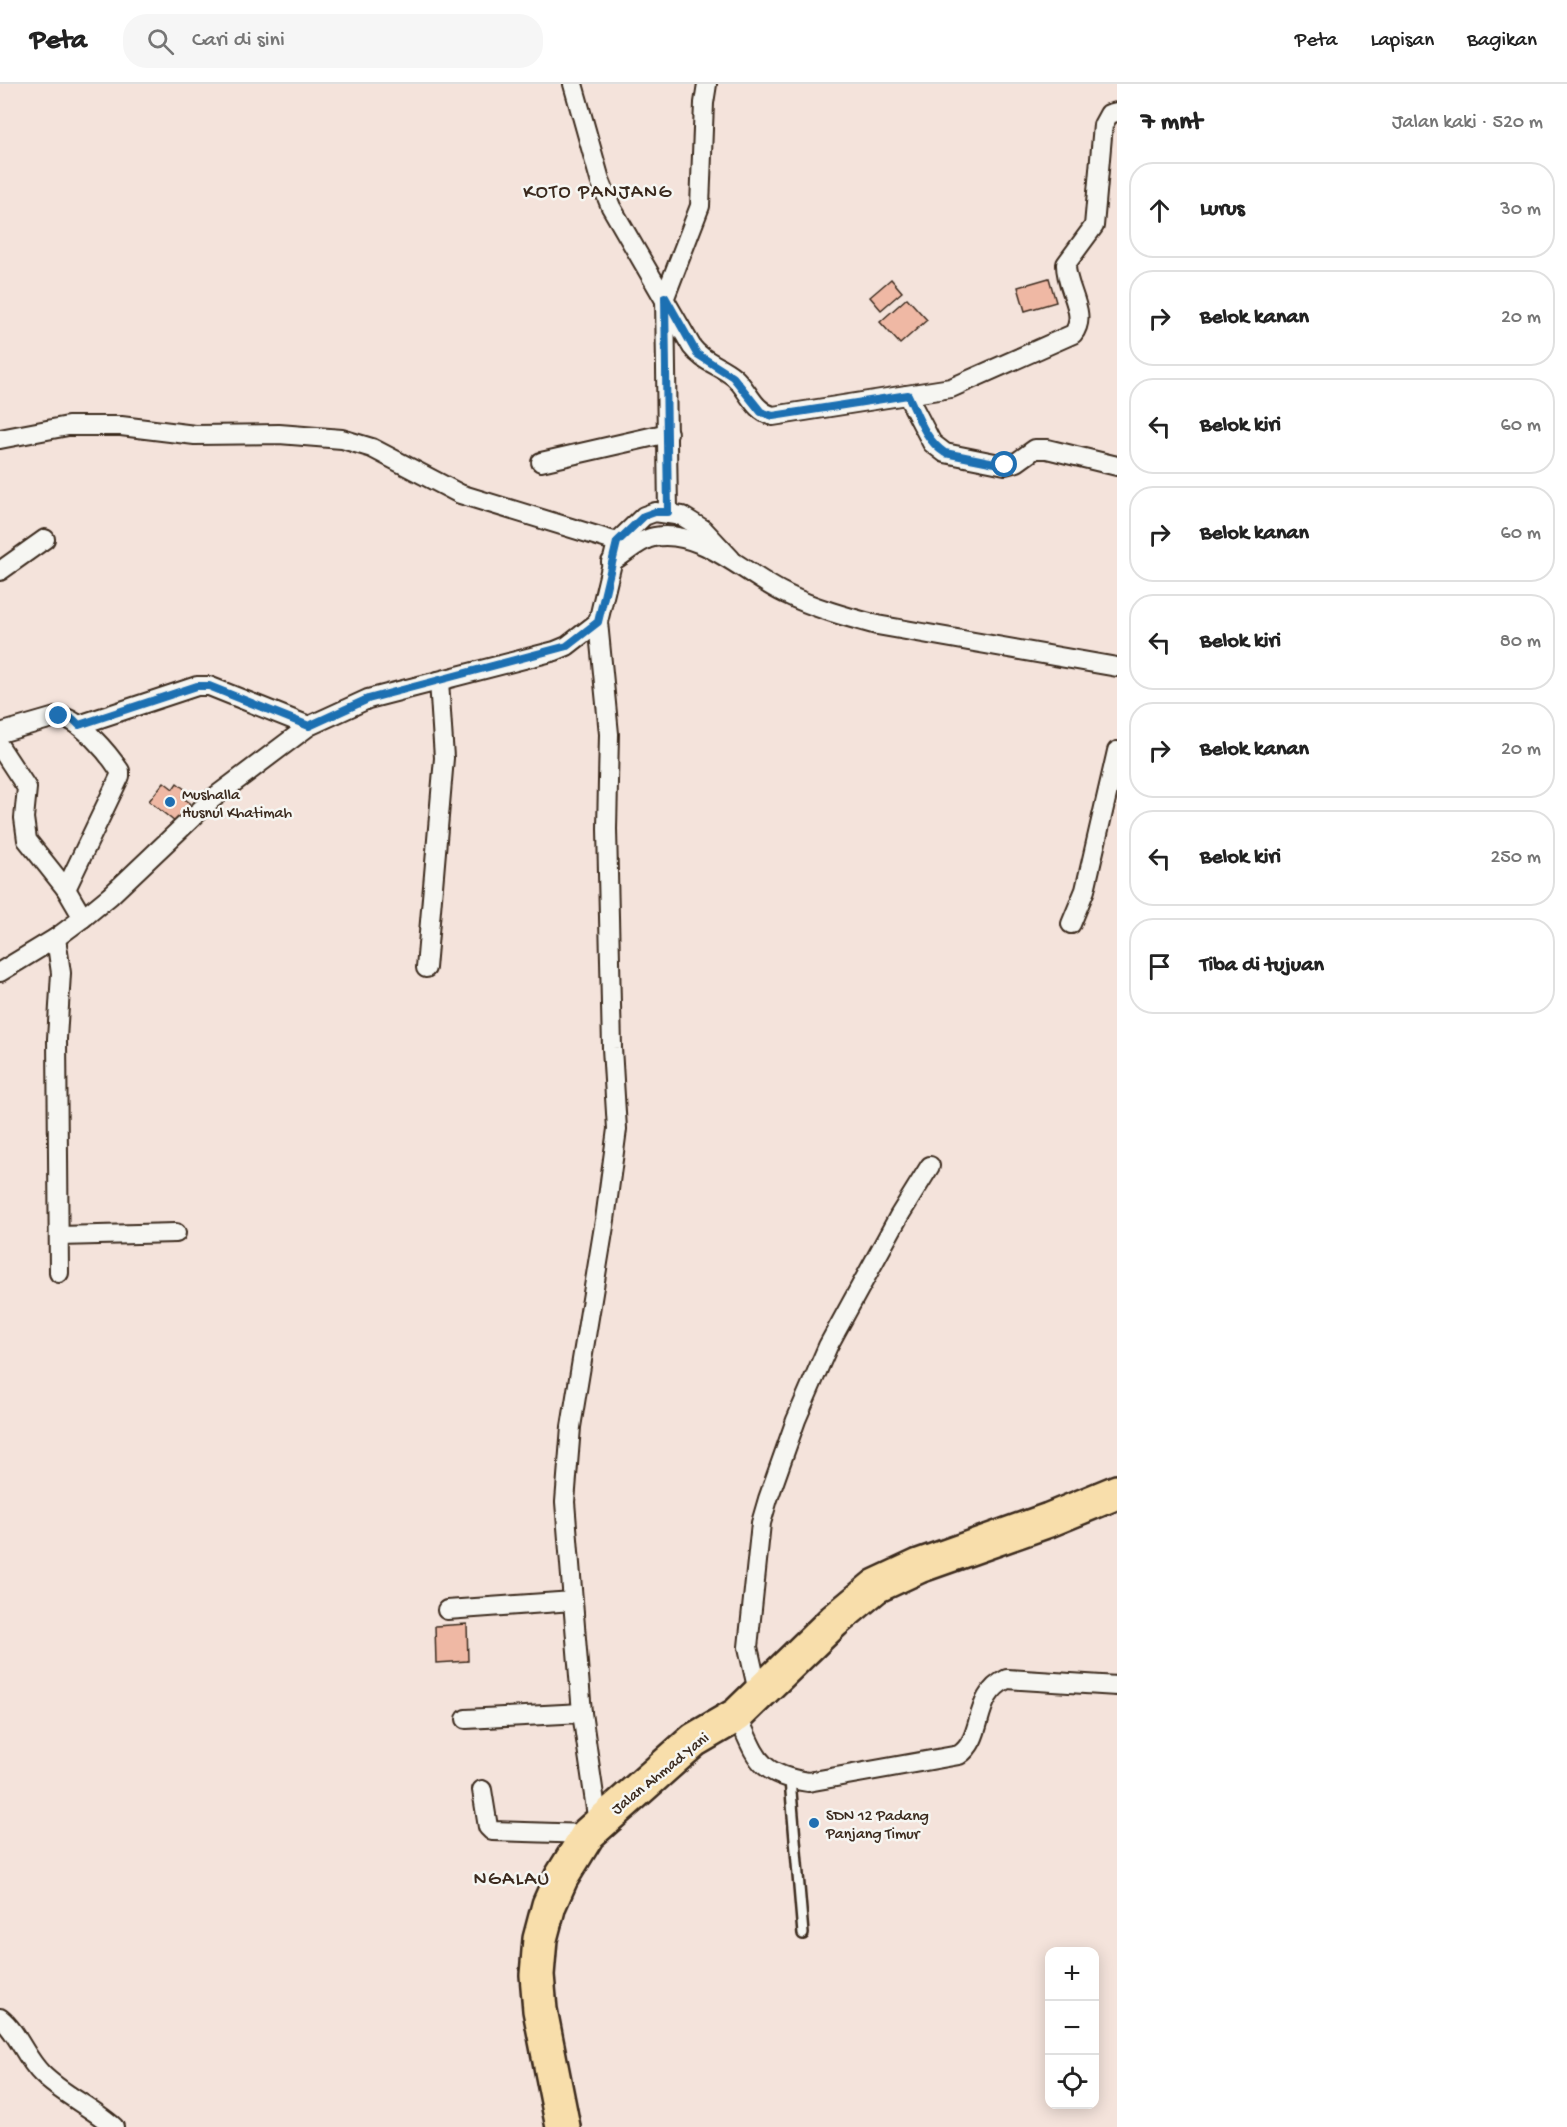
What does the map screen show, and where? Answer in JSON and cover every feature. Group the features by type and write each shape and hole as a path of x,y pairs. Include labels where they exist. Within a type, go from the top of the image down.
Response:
{"highway":[{"name":"Jalan Ahmad Yani","path":"562,2125 540,2010 537,1974 540,1939 549,1905 561,1878 593,1828 694,1740 748,1706 834,1621 876,1586 919,1566 1049,1520 1117,1492"}],"street":[{"path":"573,84 600,180 611,207 697,354 733,377 761,412 773,416 951,388 1073,334 1078,328 1079,319 1066,264 1094,226 1103,125 1109,114 1117,112"},
{"path":"668,512 665,297 700,206 704,103 707,84"},
{"path":"908,395 932,442 945,453 1005,465 1017,462 1029,452 1040,448 1117,466"},
{"path":"0,439 69,426 121,426 195,435 279,434 342,439 372,448 460,494 617,542"},
{"path":"541,462 668,433"},
{"path":"482,1790 492,1831 593,1828 565,1502 571,1427 605,1220 617,1129 612,1048 607,829 609,735 598,622 617,542 644,516 655,512 668,512 682,516 703,529 731,558"},
{"path":"611,562 653,537 677,536 731,558 785,594 877,625 1117,667"},
{"path":"0,571 45,539"},
{"path":"0,972 56,938 83,918 110,896 213,799 309,726 368,699 555,651 567,646 598,622"},
{"path":"426,968 444,758 439,681"},
{"path":"79,725 197,686 209,686 309,726"},
{"path":"0,733 59,716 73,719 119,769 120,776 66,890"},
{"path":"0,747 27,788 24,818 27,840 66,890 83,918"},
{"path":"1071,924 1085,890 1117,751"},
{"path":"56,938 61,973 57,1039 59,1273"},
{"path":"930,1166 888,1234 828,1347 796,1420 761,1523 748,1647 748,1706 758,1761 772,1773 790,1780 808,1782 959,1755 968,1747 986,1696 992,1688 1007,1679 1117,1686"},
{"path":"58,1236 176,1233"},
{"path":"447,1610 573,1601"},
{"path":"466,1719 582,1713"},
{"path":"0,2018 11,2030 29,2061 43,2075 114,2127"}],"lane":[{"path":"790,1780 803,1934"}],"building":[{"path":"1049,278 1056,302 1025,311 1018,287"},
{"path":"891,279 902,292 881,310 870,297"},
{"path":"907,298 927,320 900,344 880,322"},
{"name":"Mushalla Husnul Khatimah","path":"164,782 173,789 177,783 187,791 182,797 190,803 175,822 149,801"},
{"path":"467,1624 468,1661 436,1663 435,1626"}],"place":[{"name":"Mushalla Husnul Khatimah","path":"170,802"},
{"name":"SDN 12 Padang Panjang Timur","path":"814,1823"}],"district":[{"name":"KOTO PANJANG","path":"598,190"},
{"name":"NGALAU","path":"512,1877"}],"route":[{"path":"59,716 73,719 79,725 197,686 209,686 223,689 309,726 368,699 567,646 598,622 617,542 631,526 644,516 655,512 668,512 665,297 697,354 733,377 761,412 773,416 908,395 937,448 945,453 1005,465"}]}
